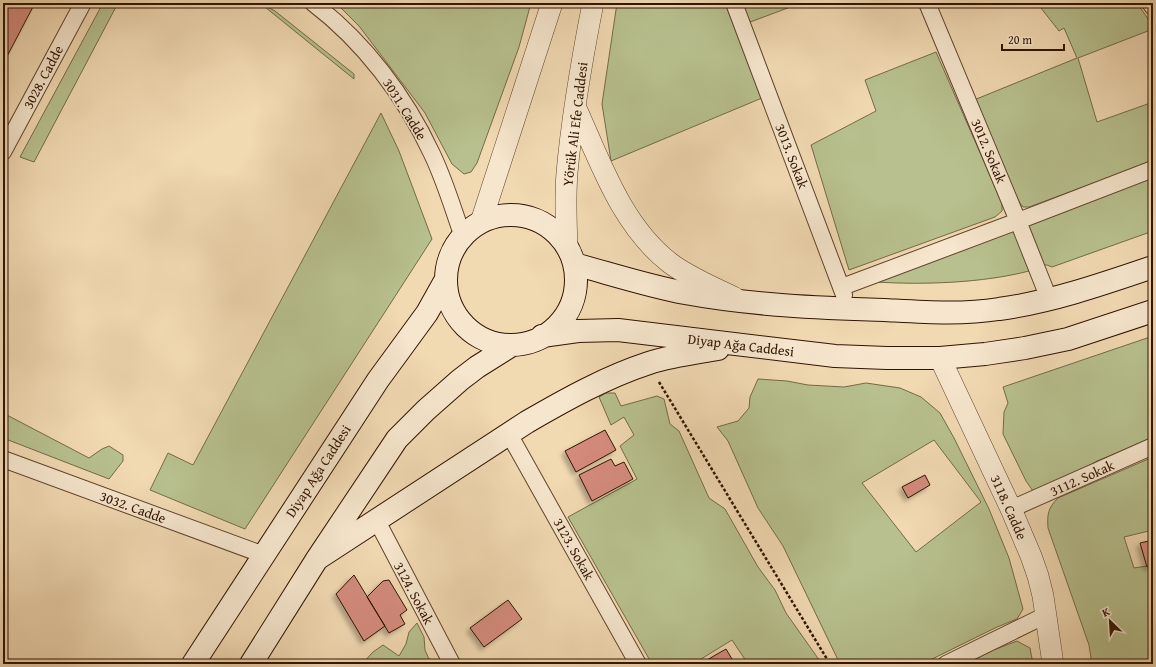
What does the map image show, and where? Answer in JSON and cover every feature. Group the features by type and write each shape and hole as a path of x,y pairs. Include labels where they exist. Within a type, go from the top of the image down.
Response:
{"main road":[{"name":"Diyap Ağa Caddesi","path":"542,336 559,323 571,306 576,285 570,255 554,231 538,221 519,215 499,216 481,222 471,229 456,246 450,256 446,279 448,296 455,312 465,326 479,336 495,343 512,344 527,342 542,336 578,331 618,330 835,356 940,358 986,354 1025,348 1061,340 1153,311"},
{"path":"570,255 677,291 714,298 848,309 923,312 972,312 1023,305 1049,299 1153,267"},
{"name":"Diyap Ağa Caddesi","path":"193,664 378,380 427,313 446,279"},
{"name":"Diyap Ağa Caddesi","path":"251,664 317,559 397,439 421,414 460,380 512,344"},
{"path":"317,559 540,414 574,396 621,374 648,364 674,356 737,345"}],"street":[{"name":"3028. Cadde","path":"3,152 83,3"},
{"name":"3031. Cadde","path":"313,3 347,32 365,51 384,75 410,113 432,154 444,182 463,237"},
{"path":"481,222 552,3"},
{"name":"Yörük Ali Efe Caddesi","path":"570,255 566,208 567,173 575,106 593,3"},
{"name":"3013. Sokak","path":"734,3 842,286 848,309"},
{"name":"3012. Sokak","path":"927,3 1049,299"},
{"path":"1150,3 1153,7"},
{"path":"575,106 609,182 620,202 642,235 670,263 686,274 741,301"},
{"path":"842,286 1153,169"},
{"name":"3118. Cadde","path":"940,358 1011,509 1038,576 1046,615 1053,664"},
{"name":"3123. Sokak","path":"509,434 638,664"},
{"name":"3112. Sokak","path":"1011,509 1153,446"},
{"name":"3032. Cadde","path":"3,460 264,555"},
{"name":"3124. Sokak","path":"377,521 452,664"},
{"path":"946,664 1046,615"}],"path":[{"path":"648,364 830,664"}],"green space":[{"path":"103,3 118,3 34,162 20,157"},
{"path":"260,3 275,11 354,74 354,79"},
{"path":"336,3 531,3 519,47 477,163 471,172 464,174 452,164 425,113 359,26"},
{"path":"617,3 725,3 762,98 611,161 602,104"},
{"path":"736,3 801,3 745,24"},
{"path":"1037,3 1137,3 1153,26 1153,29 1078,58 1097,122 1153,102 1153,161 1029,207 1023,207 1018,201 974,100 1077,58 1064,28 1059,31"},
{"path":"936,52 1002,203 1002,211 995,217 849,270 811,145 876,111 865,80"},
{"path":"381,113 399,151 432,239 245,529 150,490 168,453 193,465"},
{"path":"1153,175 1153,231 1052,267 1043,265 1027,230 1029,224"},
{"path":"1011,229 1022,241 1029,271 973,281 933,283 876,282"},
{"path":"1153,336 1153,436 1146,441 1097,461 1075,474 1033,491 1026,481 1003,434 1004,412 1008,403 1003,387"},
{"path":"758,379 787,381 808,385 844,387 866,383 900,388 921,397 940,413 989,509 1009,558 1023,609 1017,619 997,627 922,664 840,664 783,546 758,508 728,441 717,427 738,421 749,408 750,397","holes":["934,440 981,502 916,552 862,483"]},
{"path":"606,393 615,393 621,406 657,396 664,399 670,424 679,431 709,498 725,509 758,567 775,590 786,613 822,664 748,664 732,640 693,664 652,664 568,517 637,479 620,446 634,435 624,417 611,425 599,397"},
{"path":"3,413 89,458 109,446 123,455 123,461 109,479 3,438"},
{"path":"1153,457 1153,530 1124,537 1134,568 1153,565 1153,664 1092,664 1089,645 1048,528 1049,512 1052,505 1058,498"},
{"path":"417,623 424,637 425,650 429,659 440,661 442,664 362,664 373,652 383,645 399,656 406,644 409,632"},
{"path":"1017,641 1030,648 1033,664 966,664 991,651"}],"building":[{"path":"3,3 35,3 3,64"},
{"path":"605,430 616,450 576,472 565,451"},
{"path":"611,459 615,466 624,462 633,479 592,501 579,475"},
{"path":"925,475 930,485 908,498 902,487"},
{"path":"1153,540 1153,565 1147,567 1140,543"},
{"path":"354,575 385,626 364,641 336,594"},
{"path":"389,580 407,610 400,615 405,624 389,633 367,597 383,581"},
{"path":"508,600 522,619 484,647 470,628"},
{"path":"726,649 735,664 700,664"}]}
